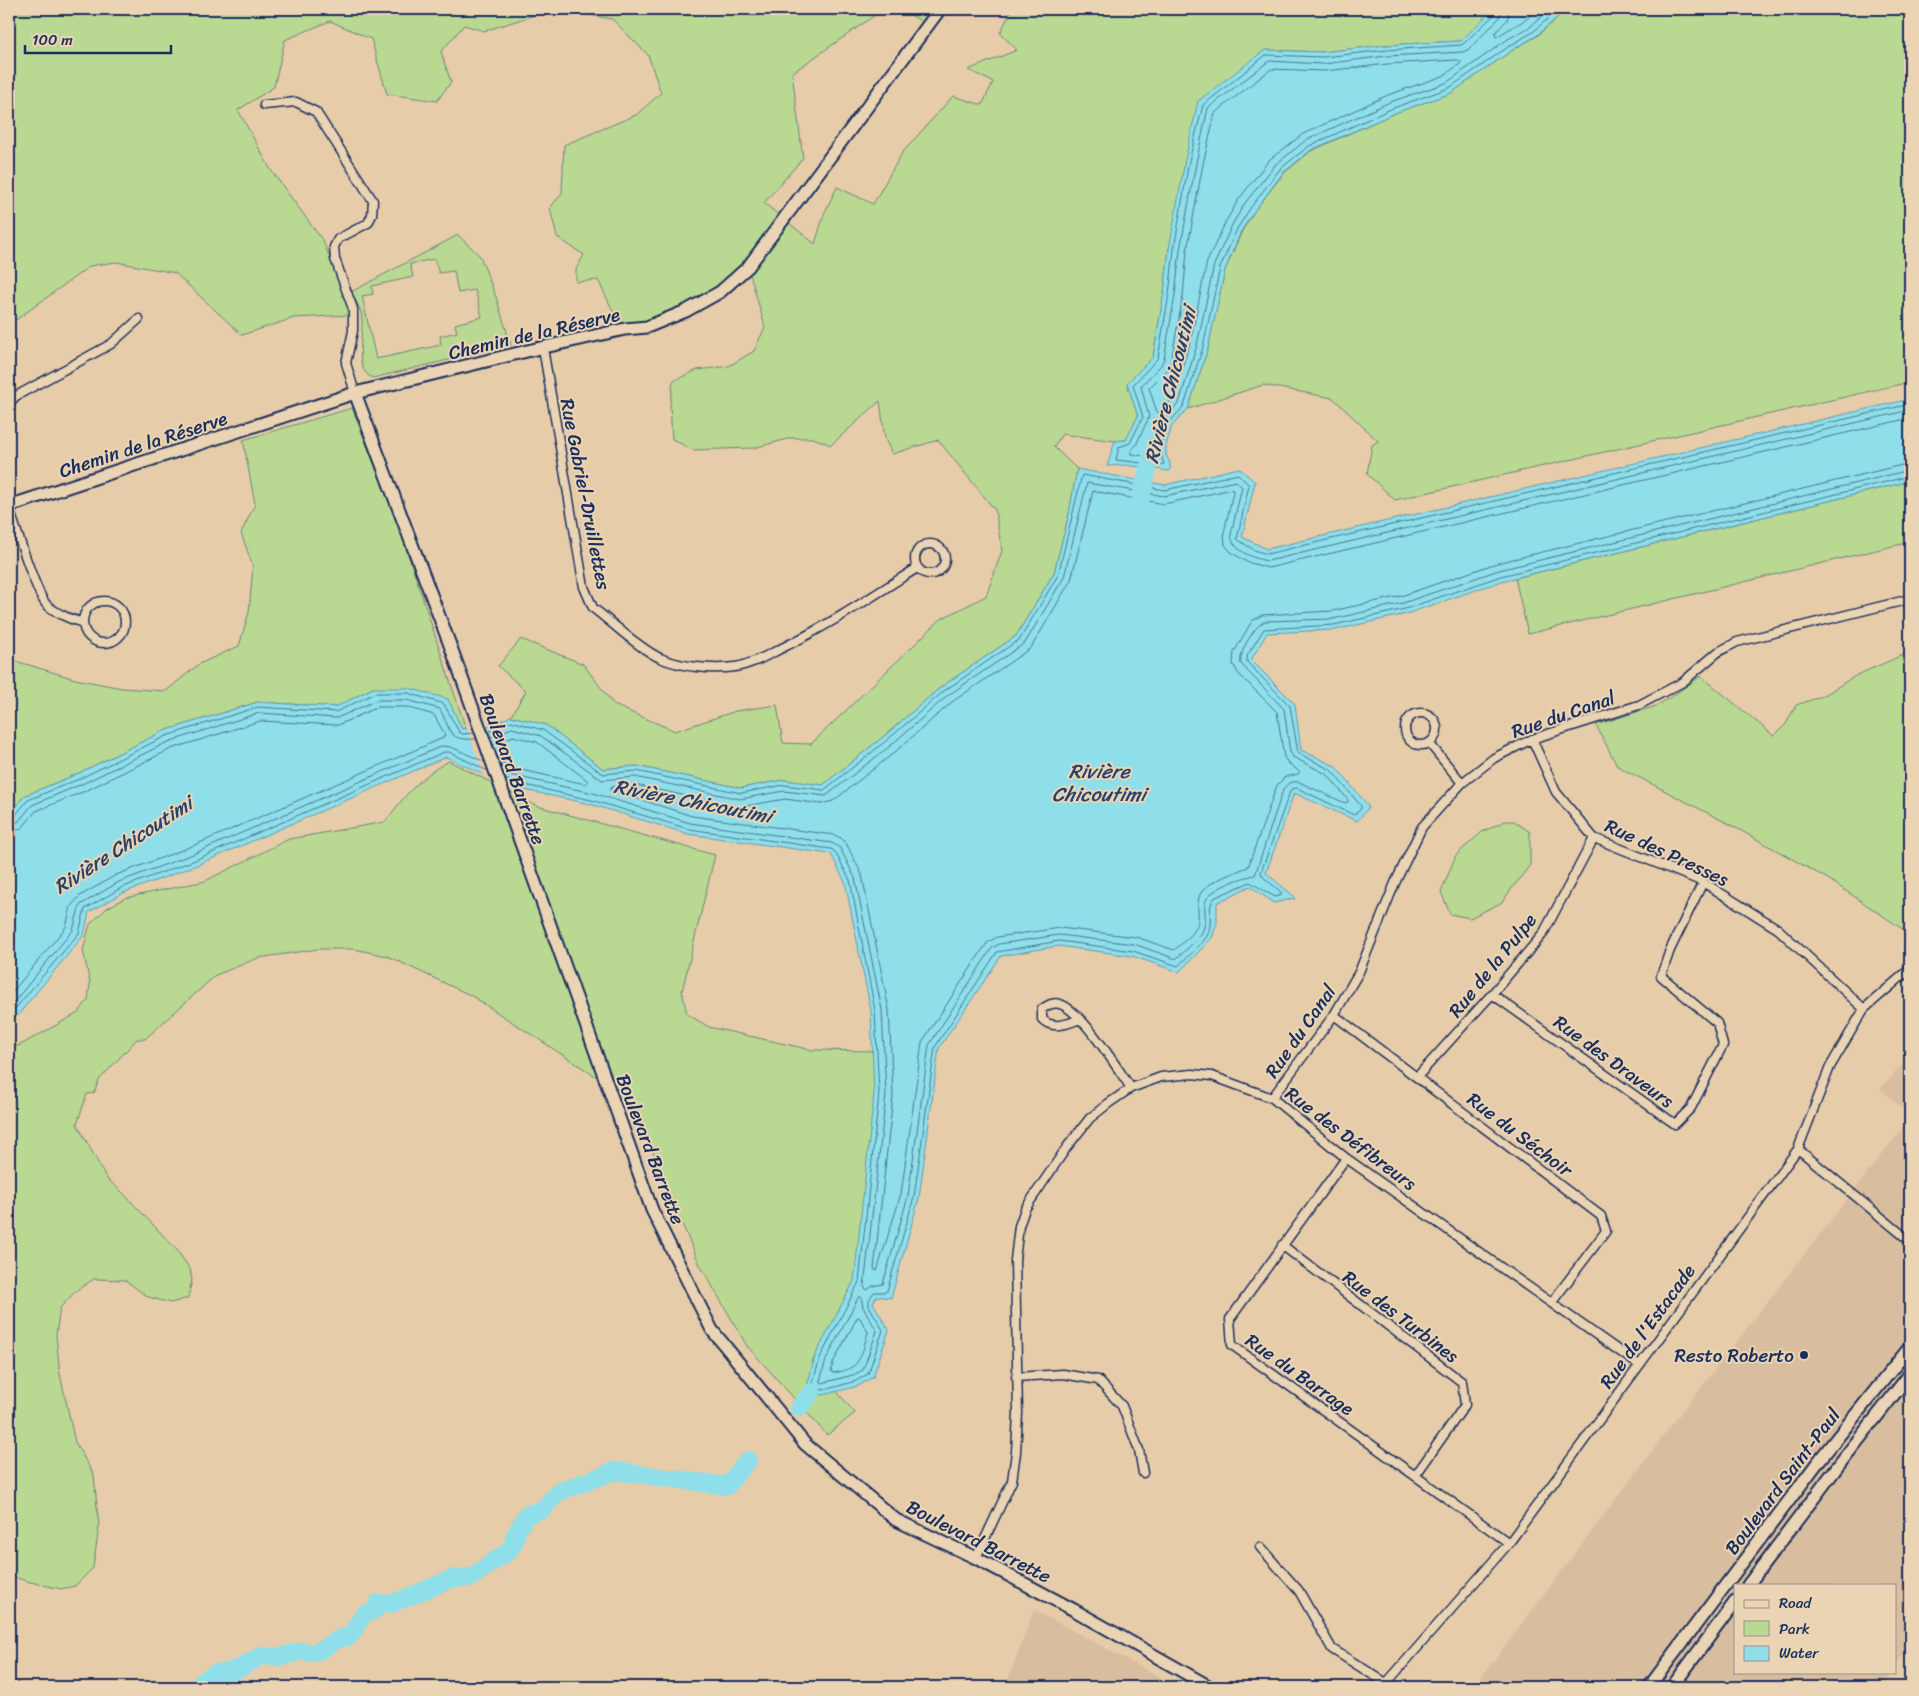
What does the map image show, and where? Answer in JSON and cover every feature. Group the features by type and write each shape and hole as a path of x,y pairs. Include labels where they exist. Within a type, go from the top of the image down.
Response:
{"street":[{"name":"Chemin de la Réserve","path":"9,507 354,393 625,329 647,327 686,310 720,292 748,267 940,9"},
{"path":"264,105 296,102 316,112 373,201 372,215 368,223 338,239 334,246 335,259 353,309 353,331 346,363 354,393"},
{"path":"9,403 16,396 111,344 138,320"},
{"name":"Rue Gabriel-Druillettes","path":"543,348 584,587 588,599 593,608 644,648 660,658 678,664 709,667 736,667 760,660 822,627 917,568"},
{"name":"Boulevard Barrette","path":"354,393 453,654 652,1210 712,1330 805,1444 896,1520 976,1558 1074,1610 1210,1687"},
{"path":"9,507 37,588 46,605 74,620 82,622"},
{"path":"926,544 935,545 943,551 945,561 940,570 931,574 917,568 915,563 916,554 921,546 926,544"},
{"name":"Rue du Canal","path":"1272,1098 1334,1015 1359,972 1395,883 1422,827 1462,783 1494,758 1532,739 1640,705 1683,682 1718,652 1737,642 1910,600"},
{"path":"104,601 119,607 125,622 118,638 104,643 96,642 89,637 84,630 82,622 89,608 96,603 104,601"},
{"path":"1424,714 1429,716 1436,724 1435,735 1428,743 1418,745 1406,736 1405,727 1414,715 1424,714"},
{"name":"Rue des Presses","path":"1532,739 1556,792 1594,838 1703,882 1778,929 1864,1008"},
{"path":"1428,743 1462,783"},
{"name":"Rue de la Pulpe","path":"1417,1076 1492,994 1543,934 1594,838"},
{"name":"Rue des Draveurs","path":"1492,994 1675,1124 1691,1108 1723,1044 1717,1024 1661,976 1670,950 1703,882"},
{"name":"Rue de l'Estacade","path":"1384,1685 1509,1543 1798,1149 1830,1068 1864,1008 1910,969"},
{"path":"1080,1019 1057,1025 1046,1024 1042,1019 1042,1009 1050,1004 1059,1004 1071,1010 1080,1019 1131,1088"},
{"name":"Rue du Séchoir","path":"1334,1015 1601,1216 1606,1231 1552,1302"},
{"name":"Rue des Défibreurs","path":"976,1558 1012,1481 1018,1413 1014,1260 1019,1226 1025,1209 1067,1147 1090,1118 1109,1102 1131,1088 1161,1077 1192,1074 1212,1076 1272,1098 1346,1158 1639,1365"},
{"path":"1798,1149 1910,1240"},
{"name":"Rue du Barrage","path":"1346,1158 1230,1319 1232,1345 1509,1543"},
{"name":"Rue des Turbines","path":"1282,1246 1462,1382 1465,1405 1415,1476"},
{"name":"Boulevard Saint-Paul","path":"1649,1687 1815,1465 1910,1347"},
{"path":"1016,1376 1062,1374 1098,1380 1122,1406 1139,1450 1143,1473"},
{"name":"Boulevard Saint-Paul","path":"1749,1584 1835,1469 1910,1374"},
{"path":"1260,1547 1299,1591 1332,1649 1384,1685"},
{"path":"1672,1687 1734,1603"}],"shaded area":[{"path":"1910,1056 1910,1115 1880,1089"},
{"path":"1910,1118 1910,1644 1896,1665 1896,1584 1734,1584 1734,1674 1891,1674 1883,1687 1474,1687 1671,1426"},
{"path":"1034,1610 1154,1674 1175,1687 1005,1687"}],"green space":[{"path":"9,9 554,9 484,31 464,25 441,52 451,82 437,101 387,94 371,39 330,21 285,40 274,87 238,110 271,170 323,241 345,295 350,315 294,318 242,335 175,273 116,262 90,266 9,325"},
{"path":"554,9 884,9 792,73 803,158 764,203 815,244 824,214 837,187 873,204 902,153 953,96 982,105 993,82 968,70 1017,50 1000,33 1012,9 1493,9 1461,41 1386,45 1322,52 1265,50 1169,249 1164,293 1153,357 1127,383 1138,416 1126,440 1115,441 1062,434 1054,447 1077,469 1069,514 1054,573 1016,636 941,687 823,785 784,780 741,788 636,766 603,769 546,725 511,716 526,691 498,666 521,639 583,664 614,705 675,731 736,711 777,705 783,743 811,744 941,619 986,596 1002,551 995,510 938,440 892,454 885,439 880,401 831,445 813,438 791,438 754,448 693,450 672,439 670,405 673,381 697,370 729,366 754,351 765,327 748,267 686,311 625,329 613,311 598,280 576,282 576,269 584,255 557,237 550,208 562,193 564,145 636,115 661,93 648,55 612,19"},
{"path":"901,9 939,9 927,25"},
{"path":"1567,9 1910,9 1910,382 1395,500 1367,474 1372,445 1378,441 1333,398 1263,385 1188,409 1208,348 1225,270 1242,231 1255,210 1284,173 1311,151 1395,113 1451,93 1514,49 1537,36"},
{"path":"458,235 480,256 496,297 511,345 373,378 367,374 361,361 362,317 351,292","holes":["434,259 439,273 454,271 458,293 475,290 482,317 455,324 457,332 440,336 441,345 376,359 362,296 373,294 372,286 413,277 410,264"]},
{"path":"352,408 397,521 466,729 462,729 447,699 373,688 336,707 258,702 164,731 77,774 24,796 9,816 9,659 75,679 122,688 166,691 199,664 239,646 249,612 253,567 241,533 255,504 243,440"},
{"path":"1910,481 1910,542 1528,634 1515,578"},
{"path":"1905,654 1910,654 1910,934 1828,879 1729,824 1617,766 1596,725 1656,706 1701,676 1774,736 1786,724 1796,705 1823,696 1855,676"},
{"path":"449,761 537,806 715,855 682,991 687,1014 709,1027 812,1050 873,1051 875,1102 855,1283 812,1362 855,1413 827,1435 747,1346 700,1265 666,1187 635,1102 472,996 387,956 354,949 318,949 258,958 216,975 145,1039 137,1039 99,1080 94,1093 87,1094 77,1124 107,1179 121,1191 176,1249 190,1269 192,1280 188,1298 171,1303 148,1297 125,1280 94,1279 77,1290 60,1308 56,1335 60,1374 75,1442 94,1475 99,1527 93,1568 75,1586 61,1589 9,1575 9,1049 24,1043 78,1013 88,1000 90,983 83,950 90,924 107,908 125,898 205,881 289,839 385,822 421,780"},
{"path":"1505,821 1514,821 1530,832 1530,865 1501,903 1470,918 1450,914 1441,892 1456,855 1482,832"}],"water":[{"name":"Rivière Chicoutimi","path":"1493,9 1567,9 1536,36 1451,93 1395,113 1311,150 1283,173 1241,231 1225,270 1208,348 1188,409 1172,426 1166,446 1170,471 1125,465 1107,466 1115,441 1126,440 1138,416 1127,383 1153,357 1164,293 1169,249 1198,101 1265,50 1322,52 1386,45 1461,41"},
{"name":"Rivière Chicoutimi","path":"1910,399 1910,481 1502,581 1406,614 1335,630 1267,633 1251,660 1295,704 1301,750 1335,766 1369,807 1357,821 1294,793 1266,873 1296,898 1274,903 1250,886 1217,903 1217,923 1212,938 1179,972 1132,956 1058,946 1001,956 939,1048 919,1198 891,1298 877,1296 873,1303 889,1330 873,1377 858,1386 823,1395 812,1392 808,1383 815,1356 854,1281 874,1094 871,1011 845,882 831,854 688,834 590,804 510,787 446,757 197,865 123,893 89,912 84,935 17,1016 9,1023 9,816 24,796 77,774 164,731 258,702 336,707 373,688 409,688 448,699 462,729 489,726 511,716 546,725 603,769 636,766 741,788 784,780 823,785 941,687 1016,636 1054,573 1069,514 1077,469 1165,485 1239,468 1255,482 1242,537 1267,549"}],"pier":[{"path":"486,724 509,789 484,777 466,726"}],"waterway":[{"name":"Rivière Chicoutimi","path":"1139,505 1154,445"},
{"path":"799,1408 812,1392"},
{"path":"198,1687 213,1674 229,1672 242,1667 260,1656 280,1657 301,1651 312,1653 325,1648 336,1640 350,1636 363,1615 375,1610 378,1603 391,1604 454,1578 470,1578 509,1551 526,1515 543,1509 558,1492 615,1471 727,1486 748,1460"}],"place":[{"name":"Resto Roberto","path":"1804,1355"}]}
